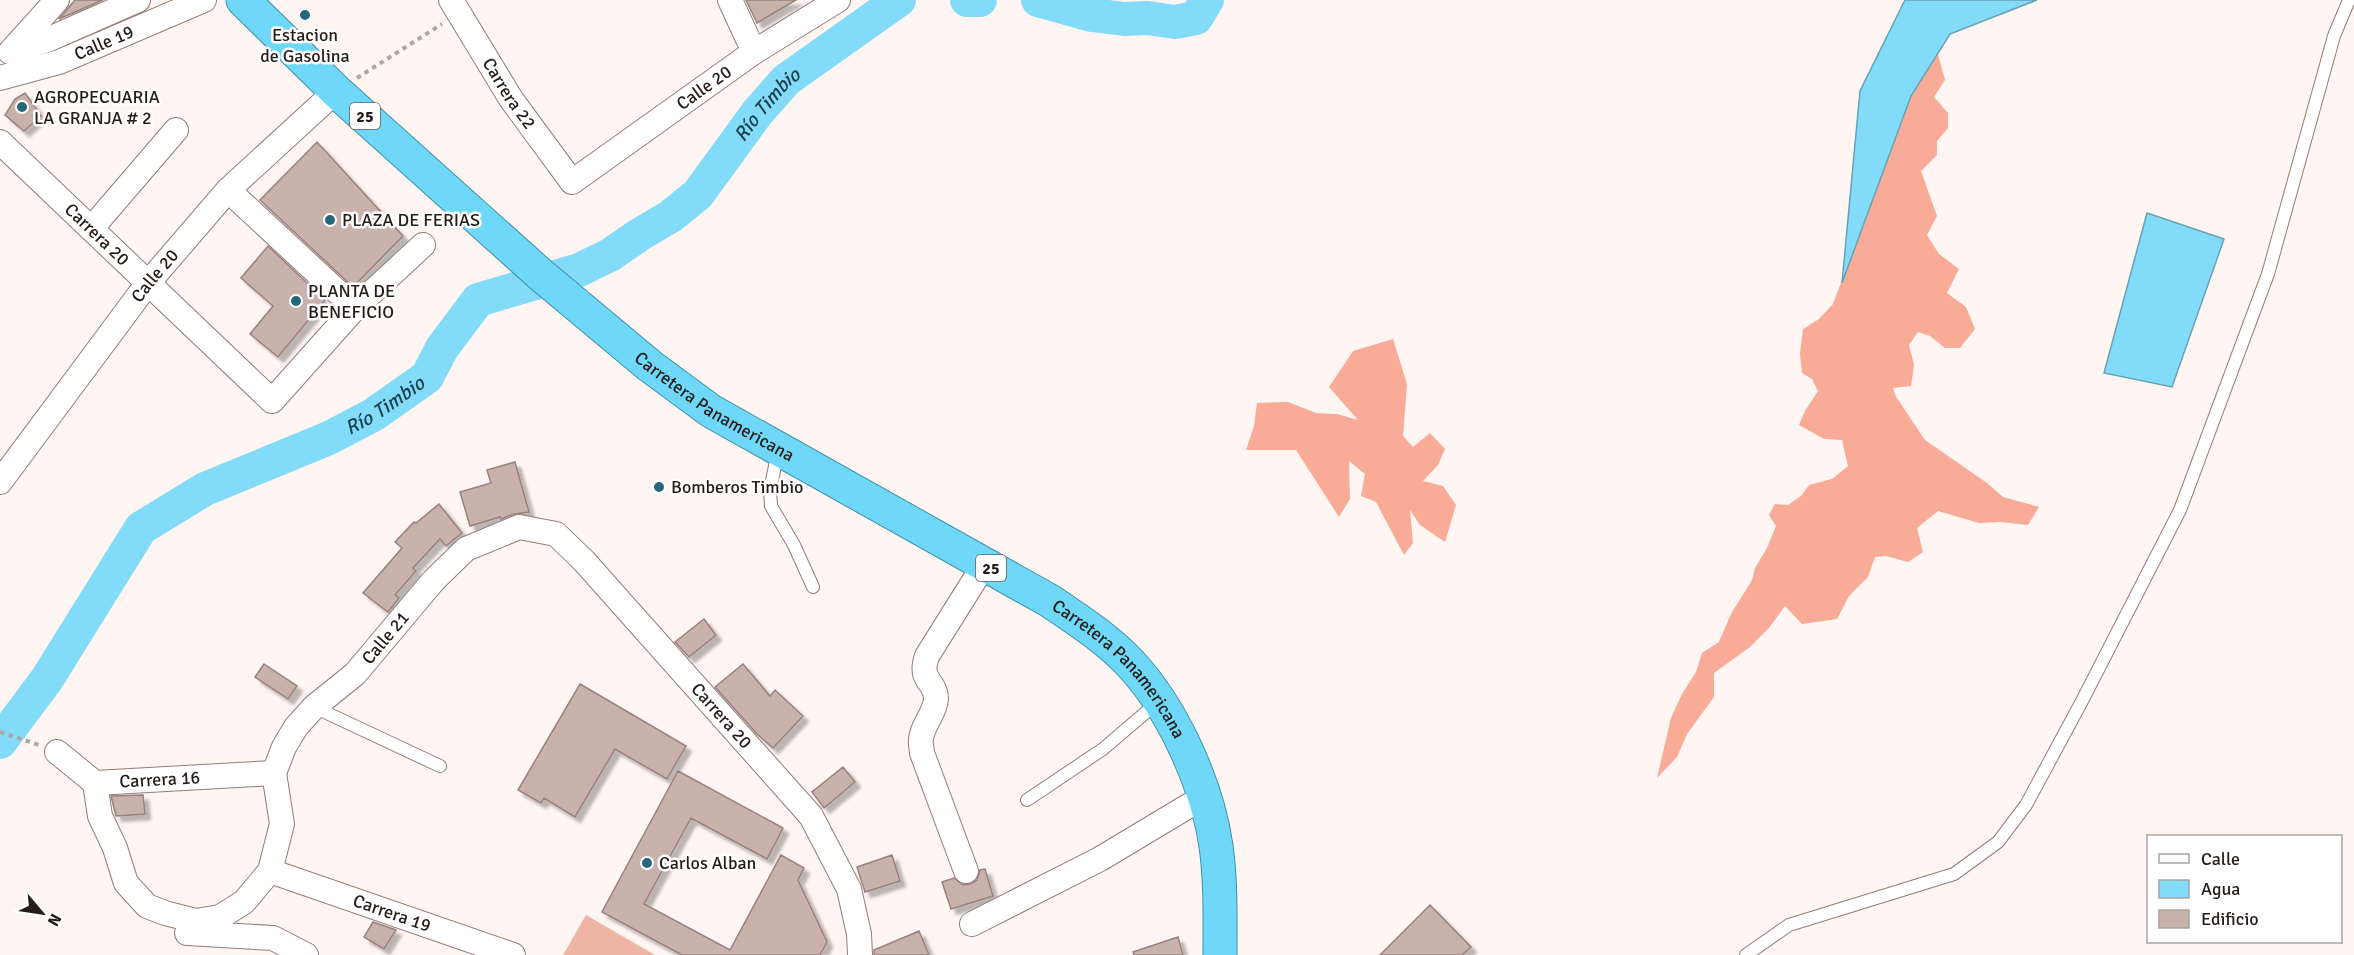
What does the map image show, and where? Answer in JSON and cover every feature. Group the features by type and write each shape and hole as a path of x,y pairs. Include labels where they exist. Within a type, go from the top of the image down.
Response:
{"highway":[{"name":"Carretera Panamericana","path":"243,0 336,91 541,275 650,366 711,411 778,451 1050,601 1092,629 1130,663 1159,701 1183,746 1205,796 1216,846 1220,955"}],"street":[{"path":"5,58 57,0"},
{"name":"Calle 19","path":"5,58 136,0"},
{"name":"Calle 19","path":"0,78 59,62 204,0"},
{"path":"730,0 754,52"},
{"name":"Calle 20","path":"572,182 754,52 838,0"},
{"name":"Carrera 22","path":"454,7 511,99 572,182"},
{"name":"Calle 20","path":"0,482 148,283 228,189 336,91"},
{"path":"90,229 177,130"},
{"name":"Carrera 20","path":"0,142 272,400 355,308"},
{"path":"228,189 355,308 423,245"},
{"name":"Carrera 20","path":"519,527 556,534 584,561 810,816 849,889 859,934 860,955"},
{"name":"Calle 21","path":"274,773 290,737 314,708 355,674 434,580 466,549 519,527"},
{"path":"966,871 922,753 921,738 936,702 935,691 927,681 922,668 927,656 984,565"},
{"name":"Carrera 16","path":"57,752 94,783 274,773"},
{"path":"147,906 196,921 220,917 244,902 270,871 282,824 274,773"},
{"path":"94,783 100,816 115,848 126,883 147,906 186,933 273,938 306,955"},
{"path":"972,924 1100,859 1205,796"},
{"name":"Carrera 19","path":"270,871 513,955"}],"lane":[{"path":"1746,955 1789,926 1954,874 1998,842 2026,805 2180,510 2268,274 2334,36 2349,0"},
{"path":"778,451 770,490 771,506 794,545 813,587"},
{"path":"1028,800 1103,749 1159,701"},
{"path":"314,708 440,766"}],"path":[{"path":"336,91 454,7"},
{"path":"0,732 57,752"}],"shaded area":[{"path":"1938,54 1945,80 1934,97 1948,113 1948,128 1937,141 1937,155 1921,171 1937,216 1927,235 1939,254 1959,269 1947,293 1966,307 1975,329 1960,348 1945,348 1930,336 1918,332 1909,345 1914,365 1911,386 1893,388 1895,395 1925,440 1987,483 2003,497 2039,507 2028,525 2000,522 1979,523 1938,511 1917,528 1923,552 1908,562 1886,556 1875,557 1868,577 1849,596 1837,619 1802,624 1785,606 1769,628 1750,647 1714,673 1714,697 1687,734 1677,757 1657,778 1671,718 1696,672 1702,653 1719,642 1731,614 1752,580 1755,568 1776,526 1769,515 1775,504 1788,505 1801,496 1809,485 1832,479 1848,466 1842,440 1824,439 1799,425 1818,391 1812,379 1802,373 1800,354 1803,329 1819,319 1833,304 1911,96"},
{"path":"1393,339 1407,384 1403,436 1413,447 1430,433 1445,449 1438,465 1423,481 1443,486 1456,505 1445,542 1420,525 1410,510 1413,543 1404,555 1376,502 1361,496 1365,474 1349,461 1350,499 1339,517 1296,450 1246,450 1254,426 1257,403 1288,402 1316,413 1337,414 1358,420 1329,387 1353,351"},
{"path":"586,915 655,955 563,955"}],"water":[{"path":"1905,0 2037,0 1950,34 1911,96 1842,283 1860,91"},
{"path":"2147,213 2224,239 2172,387 2104,373"}],"building":[{"path":"75,0 103,0 59,19"},
{"path":"746,0 796,0 757,23"},
{"name":"AGROPECUARIA LA GRANJA # 2","path":"25,93 41,116 24,131 5,115 15,99"},
{"name":"PLAZA DE FERIAS","path":"317,142 403,236 353,287 260,200"},
{"name":"PLANTA DE BENEFICIO","path":"268,246 325,300 278,357 250,334 273,306 241,278"},
{"path":"515,462 529,512 501,519 500,517 470,526 460,492 491,483 487,470"},
{"path":"439,504 462,533 446,546 440,539 413,568 416,571 395,595 399,598 388,612 363,593 402,548 395,542 414,522 416,523"},
{"path":"704,619 716,635 689,657 675,642"},
{"path":"264,664 297,686 288,699 255,677"},
{"path":"743,664 770,696 775,690 803,716 773,748 757,734 715,687"},
{"path":"580,684 686,746 667,779 615,749 575,817 544,798 541,803 518,790"},
{"path":"843,767 855,782 824,808 812,792"},
{"name":"Carlos Alban","path":"678,771 783,828 767,859 691,818 644,904 730,950 781,855 804,868 798,880 827,942 820,955 682,955 602,912"},
{"path":"143,795 145,814 116,816 111,796"},
{"path":"892,855 900,881 865,892 857,867"},
{"path":"985,869 993,896 951,909 942,882 954,878 963,885 970,884 977,880 980,870"},
{"path":"1430,905 1471,947 1462,955 1380,955"},
{"path":"373,922 396,930 384,949 364,937"},
{"path":"919,931 929,955 874,955 874,950"},
{"path":"1178,937 1183,955 1134,955 1133,952"}],"waterway":[{"name":"Río Timbio","path":"0,742 47,679 141,528 205,489 329,438 373,415 427,377 442,348 478,300 579,270 610,255 671,216 698,194 757,113 786,80 899,0"},
{"name":"Río Timbio","path":"967,0 980,0"},
{"name":"Río Timbio","path":"1038,0 1092,15 1175,22 1196,18 1207,0"}],"place":[{"name":"Estacion de Gasolina","path":"305,15"},
{"name":"AGROPECUARIA LA GRANJA # 2","path":"22,107"},
{"name":"PLAZA DE FERIAS","path":"330,220"},
{"name":"PLANTA DE BENEFICIO","path":"296,301"},
{"name":"Bomberos Timbio","path":"659,487"},
{"name":"Carlos Alban","path":"647,863"}]}
